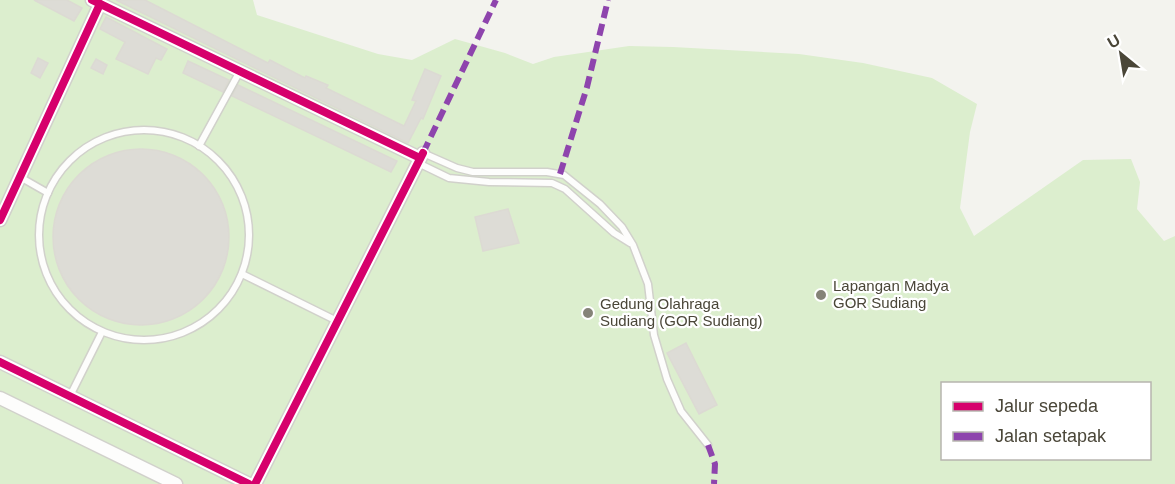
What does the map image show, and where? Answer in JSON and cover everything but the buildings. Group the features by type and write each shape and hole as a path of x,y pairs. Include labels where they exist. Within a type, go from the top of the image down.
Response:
{"street":[{"path":"0,220 96,2 420,158 255,484"},
{"path":"0,362 249,484"},
{"path":"0,398 176,484"}],"lane":[{"path":"199,146 240,71"},
{"path":"154,130 186,138 199,146 213,155 235,180 247,210 250,243 242,274 228,299 208,319 184,332 157,339 129,339 102,332 74,314 53,289 41,258 39,225 48,193 66,165 74,158 91,144 121,132 154,130"},
{"path":"420,158 450,178 489,182 552,183 565,189 614,233 633,245"},
{"path":"420,158 473,172 547,172 564,175 600,204 622,227 633,245 648,284 654,335 667,379 681,411 708,445"},
{"path":"19,177 48,193"},
{"path":"242,274 337,321"},
{"path":"69,396 102,332"}],"green space":[{"name":"Gedung Olahraga Sudiang (GOR Sudiang)","path":"0,0 253,0 257,15 378,54 412,60 455,39 505,53 533,64 554,57 629,46 673,47 799,54 863,63 932,78 977,104 970,132 960,208 974,236 1083,160 1131,159 1140,182 1137,209 1164,241 1175,236 1175,484 0,484"}],"marked path":[{"path":"423,153 496,0"},
{"path":"560,174 587,87 608,0"},
{"path":"708,445 715,464 714,484"}],"cycle path":[{"path":"92,0 420,158"},
{"path":"0,220 100,4"},
{"path":"255,484 423,153"},
{"path":"0,362 249,484"}],"place":[{"name":"Lapangan Madya GOR Sudiang","path":"821,295"},
{"name":"Gedung Olahraga Sudiang (GOR Sudiang)","path":"588,313"}]}
